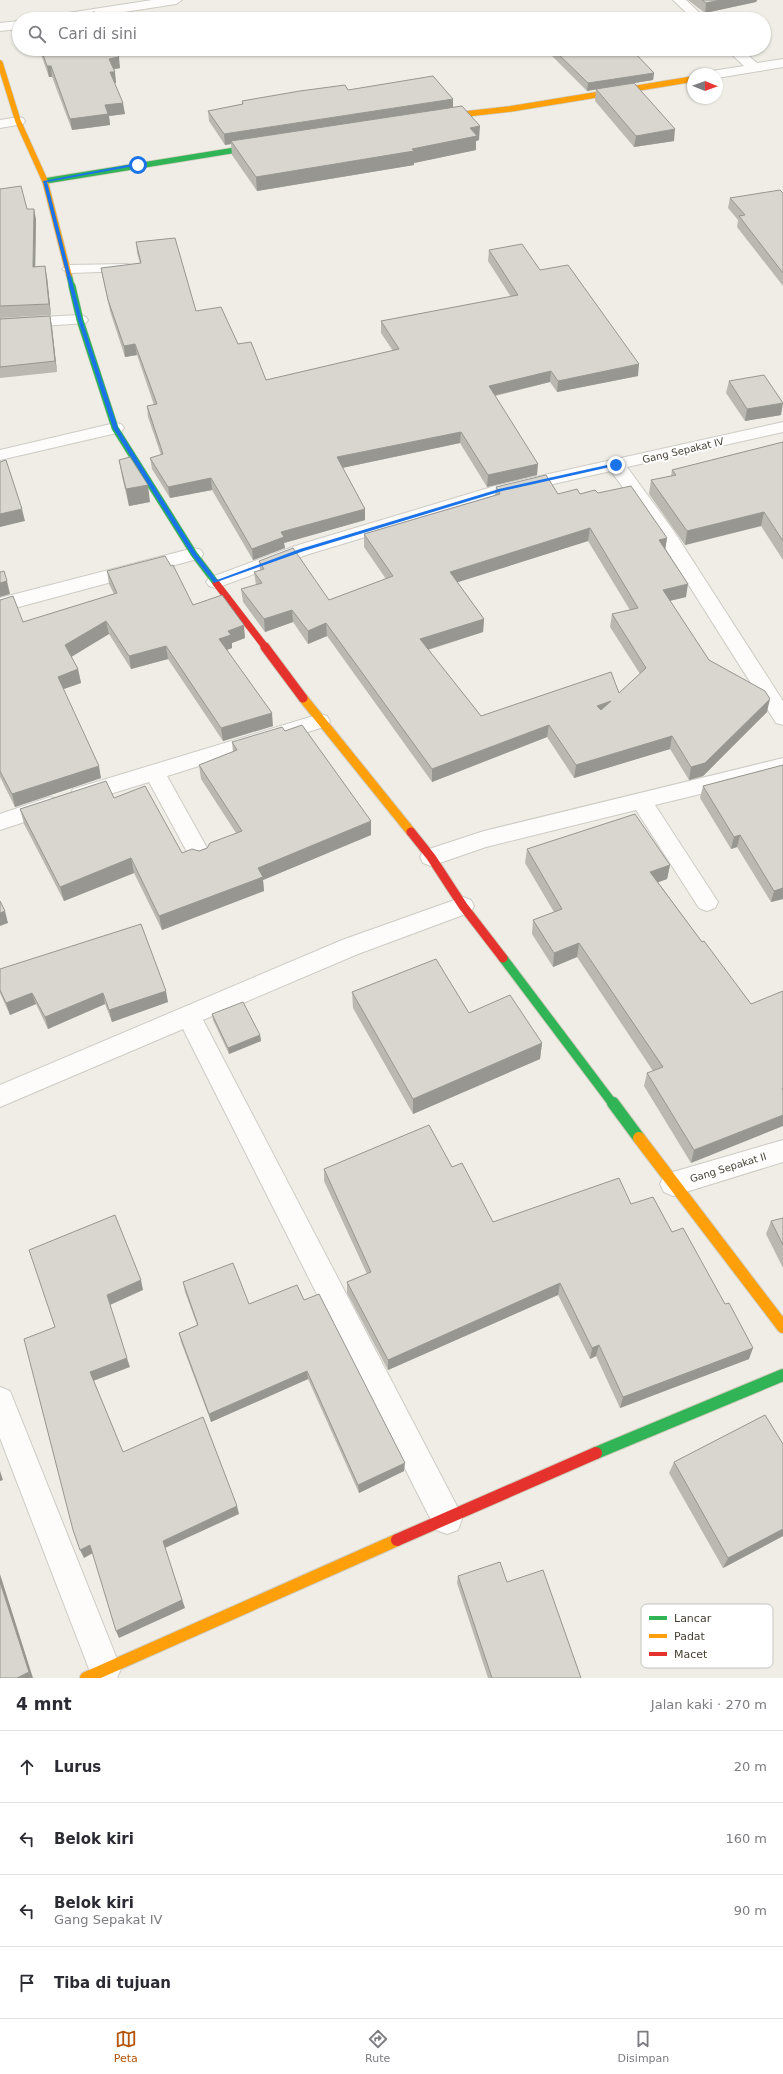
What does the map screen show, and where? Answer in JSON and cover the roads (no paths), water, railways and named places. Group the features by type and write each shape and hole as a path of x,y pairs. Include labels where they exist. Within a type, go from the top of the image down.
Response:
{"street":[{"path":"100,12 176,0"},
{"path":"678,0 692,12"},
{"path":"0,28 12,26"},
{"path":"741,56 754,68"},
{"path":"0,63 18,121 45,181 69,269 80,320 116,428 194,554 320,720 430,857 463,906 783,1327"},
{"path":"723,73 783,63"},
{"path":"428,118 510,109 687,79"},
{"path":"0,124 18,121"},
{"path":"45,181 270,144"},
{"path":"0,324 80,320"},
{"name":"Gang Sepakat IV","path":"216,582 302,550 501,490 783,427"},
{"path":"0,455 116,428"},
{"path":"616,465 666,534 783,718"},
{"path":"0,605 194,554"},
{"path":"0,822 154,771 320,720"},
{"path":"430,857 484,839 783,766"},
{"path":"154,771 200,855"},
{"path":"641,801 707,902"},
{"path":"0,1096 350,947 463,906"},
{"path":"189,1016 447,1519"},
{"name":"Gang Sepakat II","path":"673,1184 783,1151"},
{"path":"0,1400 96,1674 570,1464 783,1375"}],"lane":[{"path":"69,269 132,268"}]}
